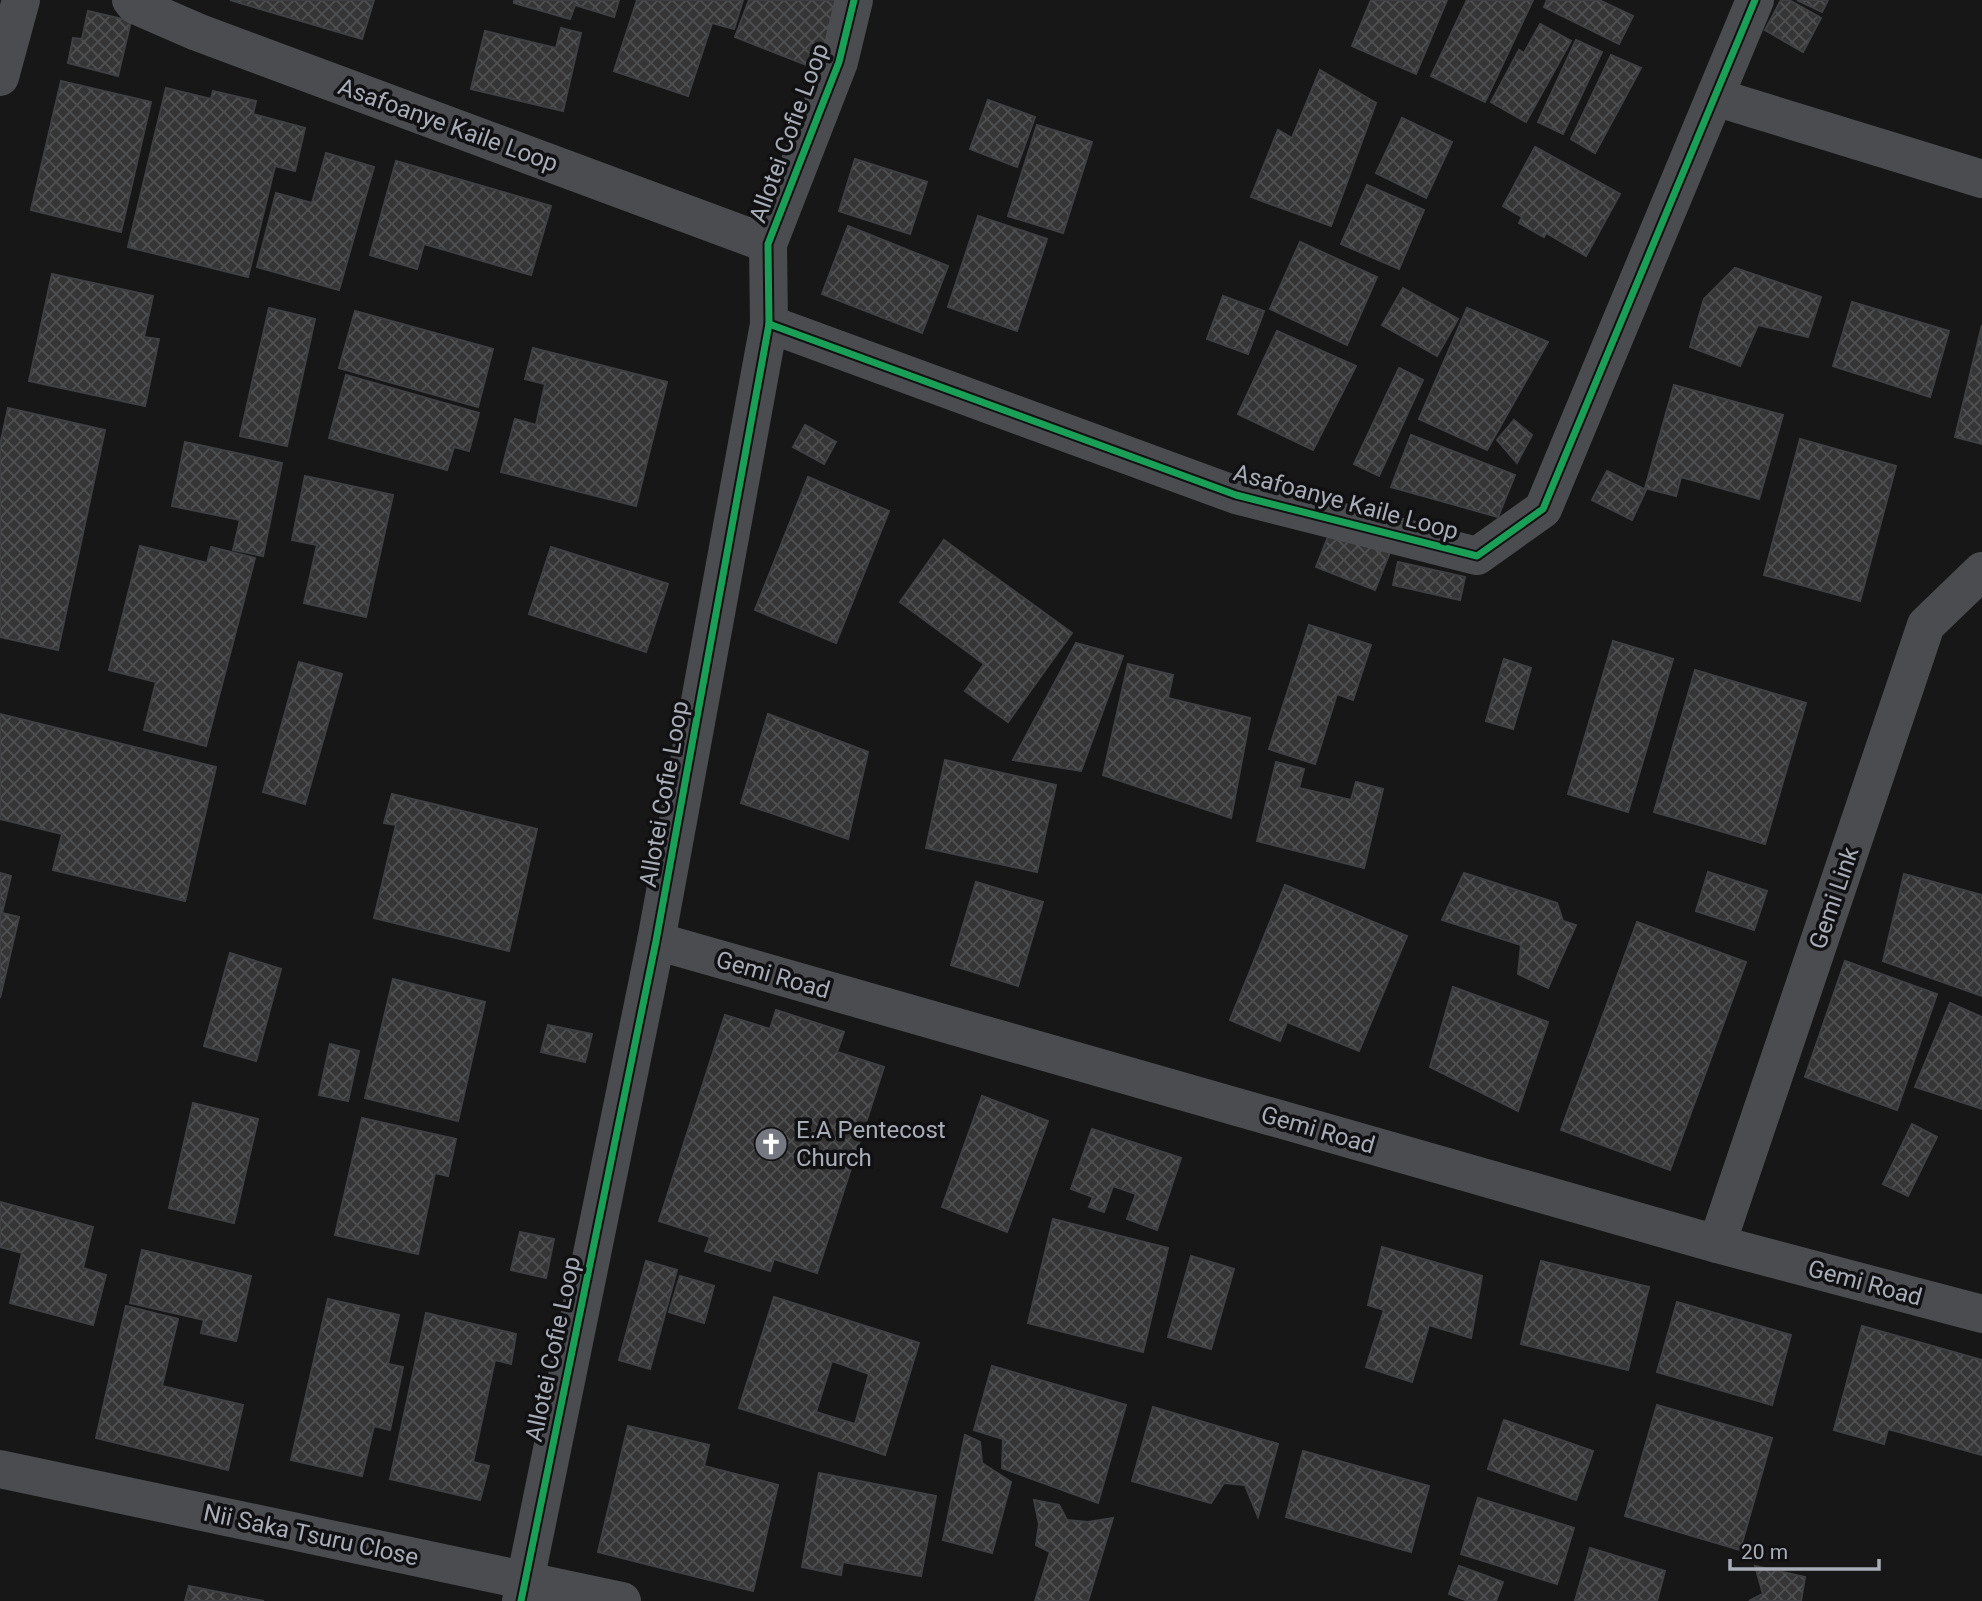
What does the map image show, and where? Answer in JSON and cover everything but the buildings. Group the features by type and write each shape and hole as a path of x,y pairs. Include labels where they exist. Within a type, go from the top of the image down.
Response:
{"street":[{"path":"0,77 21,0"},
{"name":"Asafoanye Kaile Loop","path":"131,0 135,5 197,32 768,244"},
{"name":"Allotei Cofie Loop","path":"523,1591 656,941 769,324 768,244 838,62 854,0"},
{"name":"Asafoanye Kaile Loop","path":"769,324 1236,495 1477,556 1543,509 1755,0"},
{"path":"1715,97 1982,179"},
{"name":"Gemi Link","path":"1717,1244 1926,625 1982,571"},
{"name":"Gemi Road","path":"656,941 1717,1244 1982,1314"},
{"name":"Nii Saka Tsuru Close","path":"0,1469 523,1591 622,1601"}],"cycle path":[{"path":"521,1601 656,941 769,324 768,244 839,62 854,0"},
{"path":"769,324 1236,495 1477,556 1543,509 1755,0"}],"place":[{"name":"E.A Pentecost Church","path":"771,1144"}]}
